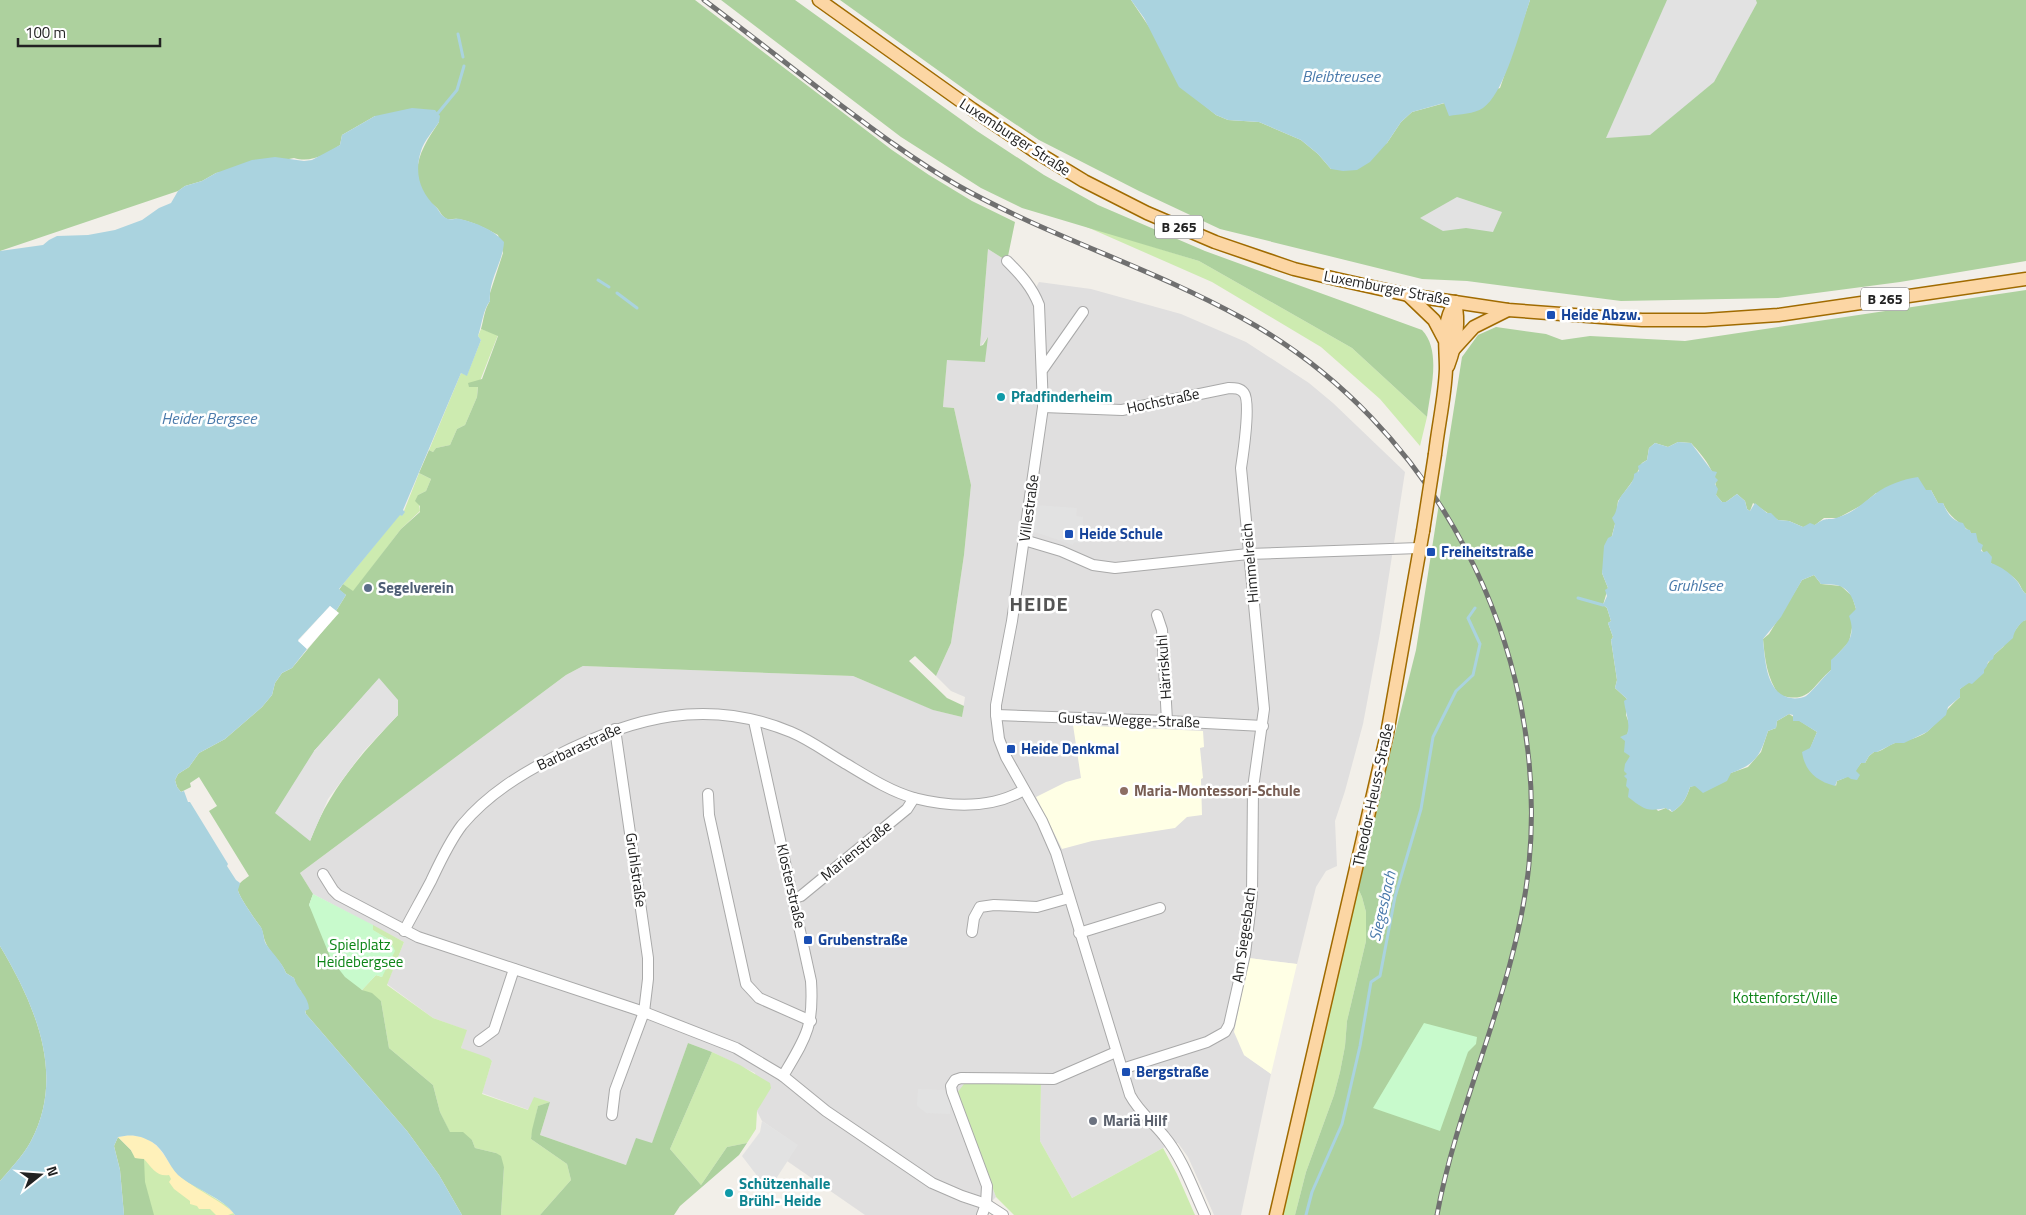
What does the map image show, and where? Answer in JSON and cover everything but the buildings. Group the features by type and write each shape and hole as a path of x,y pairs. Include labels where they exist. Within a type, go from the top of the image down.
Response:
{"main road":[{"name":"Luxemburger Straße","path":"819,0 1033,150 1084,181 1147,214 1215,242 1294,269 1408,296 1508,310 1642,320 1705,320 1778,315 2026,279"},
{"name":"B 265","path":"1408,296 1434,320 1444,338"},
{"name":"Theodor-Heuss-Straße","path":"1276,1215 1388,734 1423,531 1446,370 1444,338 1447,320 1455,302"},
{"name":"Theodor-Heuss-Straße","path":"1446,370 1454,349 1458,322 1455,302"},
{"path":"1454,349 1474,327 1508,310"}],"street":[{"name":"Villestraße","path":"996,715 996,705 1012,621 1043,407 1039,305 1034,292 1008,261"},
{"path":"1043,369 1083,312"},
{"name":"Hochstraße","path":"1043,407 1122,410 1229,388 1238,388 1244,393 1246,399"},
{"name":"Himmelreich","path":"1246,399 1246,432 1241,468 1264,709 1263,726"},
{"path":"1024,540 1062,551 1093,565 1115,568 1248,554 1419,548"},
{"name":"Härriskuhl","path":"1157,615 1162,630 1167,721"},
{"name":"Barbarastraße","path":"404,931 442,858 461,827 480,806 501,788 532,769 615,729 664,717 701,714 732,716 790,732 804,738 874,780 914,798 968,805 1011,798 1024,790"},
{"path":"996,715 996,727 1003,748 1056,853 1116,1052 1136,1105 1165,1137 1176,1154 1205,1215"},
{"name":"Gustav-Wegge-Straße","path":"996,715 1263,726"},
{"name":"Klosterstraße","path":"754,721 811,981 811,1021 805,1038 783,1076"},
{"name":"Am Siegesbach","path":"1122,1069 1207,1042 1225,1032 1229,1025 1245,954 1252,895 1253,788 1263,726"},
{"name":"Gruhlstraße","path":"612,1115 615,1090 644,1012 648,979 648,958 615,729"},
{"path":"708,794 709,815 746,984 759,998 811,1021"},
{"name":"Marienstraße","path":"794,898 801,896 907,809 914,798"},
{"path":"323,874 338,895 404,931 514,970 644,1012 736,1048 783,1076 826,1111 932,1182 962,1196 986,1204 1003,1215"},
{"path":"972,932 974,918 980,907 994,905 1037,907 1069,898"},
{"path":"1079,933 1160,908"},
{"path":"479,1041 494,1030 514,970"},
{"path":"982,1215 986,1204 987,1186 952,1092 951,1086 955,1080 961,1078 1054,1079 1116,1052"}],"shaded area":[{"path":"1667,0 1756,0 1757,3 1714,82 1650,135 1606,138"},
{"path":"1457,197 1502,212 1493,232 1466,228 1443,231 1420,218"},
{"path":"988,249 1007,261 1034,291 1039,282 1091,289 1181,314 1246,342 1309,383 1333,403 1405,472 1380,633 1363,724 1335,821 1337,866 1326,871 1316,887 1297,964 1249,958 1244,1055 1271,1074 1241,1215 1214,1215 1188,1157 1178,1143 1163,1148 1072,1198 1040,1141 1041,1083 957,1093 996,1197 978,1215 865,1215 787,1161 797,1145 762,1121 757,1111 760,1105 755,1073 712,1052 688,1043 652,1144 626,1165 540,1135 550,1102 529,1110 482,1093 492,1061 461,1048 466,1030 433,1018 387,984 404,942 313,894 300,873 566,675 583,666 853,676 934,710 962,717 965,697 951,691 936,676 951,643 964,555 971,485 954,408 943,407 947,359 985,362 987,338 980,347"},
{"path":"1035,505 1077,508 1076,516 1083,517 1082,543 1074,542 1073,545 1032,531"},
{"path":"379,678 398,700 398,715 363,752 328,799 310,841 275,813 314,751"},
{"name":"Maria-Montessori-Schule","path":"1073,725 1203,731 1204,747 1200,748 1203,778 1201,779 1202,815 1187,817 1175,828 1092,841 1062,849 1036,797 1066,782 1081,778"},
{"path":"1249,958 1297,964 1271,1074 1244,1055 1234,1032"},
{"path":"918,1089 946,1090 951,1107 950,1114 926,1113 917,1106"},
{"path":"762,1121 798,1145 770,1188 761,1181 742,1156 760,1132"}],"green space":[{"path":"0,0 695,0 892,150 972,201 1015,222 1007,261 988,249 980,346 983,345 988,337 985,362 947,360 943,407 954,408 971,485 964,555 951,643 936,676 915,656 909,661 947,698 964,706 962,717 933,710 853,676 583,666 566,675 300,873 313,894 309,905 362,990 372,993 381,1001 389,1048 433,1085 440,1112 450,1132 463,1132 472,1140 475,1148 501,1156 504,1167 501,1215 462,1215 439,1175 407,1131 306,1014 301,991 296,985 294,978 286,973 269,949 261,928 239,893 238,888 240,884 249,876 209,811 217,806 199,777 190,783 191,787 181,792 175,780 178,774 189,767 199,753 225,739 262,707 272,695 275,683 282,673 292,668 338,613 336,611 346,595 339,590 343,584 353,591 401,529 420,512 420,506 415,501 418,495 426,491 431,479 419,473 429,450 433,452 436,448 450,445 457,429 465,425 477,397 478,387 469,387 468,383 482,379 498,336 481,329 503,253 498,235 468,222 447,219 425,197 420,186 418,167 423,149 439,122 375,116 342,135 340,145 318,157 312,159 294,158 216,173 202,181 185,186 178,191 0,251","holes":["379,679 398,715 371,744 336,789 310,841 314,751"]},
{"path":"721,0 795,0 977,131 1044,175 1098,205 1205,251 1422,330 1432,349 1433,360 1432,384 1427,417 1352,348 1199,261 1022,208 981,188 901,137"},
{"path":"840,0 1131,0 1199,101 1216,115 1228,120 1259,122 1301,140 1318,154 1331,169 1387,143 1401,122 1412,112 1500,88 1530,0 2026,0 2026,261 1900,282 1778,298 1621,301 1467,281 1422,279 1220,229 1139,191 1039,140 978,99"},
{"path":"1080,224 1199,261 1352,348 1427,417 1420,446 1380,399 1321,347 1212,282"},
{"name":"Kottenforst/Ville","path":"2026,290 2026,594 2014,578 1991,563 1972,534 1952,516 1943,503 1938,503 1931,490 1876,493 1862,505 1838,518 1824,518 1815,525 1803,527 1789,521 1778,520 1753,503 1750,511 1747,509 1745,501 1737,494 1726,502 1722,502 1716,495 1713,473 1701,454 1691,443 1678,442 1668,447 1655,443 1649,448 1647,460 1642,463 1634,479 1618,501 1615,524 1602,573 1608,588 1603,605 1607,608 1611,621 1608,623 1613,637 1611,640 1617,680 1615,688 1627,699 1626,715 1630,726 1625,741 1630,756 1628,774 1658,811 1666,808 1672,812 1679,807 1690,787 1748,767 1761,752 1768,731 1776,728 1777,721 1789,714 1817,732 1810,749 1836,786 1837,781 1850,774 1861,763 1865,763 1874,752 1895,743 1916,738 1928,731 1960,697 1960,689 1983,670 2022,621 2026,620 2026,1215 1295,1215 1306,1172 1334,1095 1340,1072 1347,1021 1366,941 1366,912 1357,886 1416,650 1462,357 1478,335 1496,327 1546,334 1562,340 1590,336 1685,341"},
{"path":"481,329 498,335 478,386 477,397 465,425 457,429 450,445 436,448 433,452 429,450 461,373 467,375 481,340 478,336"},
{"path":"419,473 431,479 426,491 418,495 420,511 401,529 353,592 343,584 400,514 402,516"},
{"path":"1814,575 1821,584 1841,586 1852,596 1856,609 1849,642 1832,660 1831,670 1809,693 1797,697 1779,695 1769,675 1763,639 1769,634 1802,580"},
{"path":"1357,886 1366,912 1366,941 1347,1021 1340,1072 1334,1095 1306,1172 1295,1215 1276,1215"},
{"name":"Spielplatz Heidebergsee","path":"313,894 373,925 373,930 390,940 395,951 382,977 376,975 362,990 345,977 331,959 309,905"},
{"path":"373,925 404,942 387,985 433,1018 467,1030 461,1048 489,1058 492,1061 482,1094 528,1110 534,1097 550,1102 538,1106 531,1139 567,1164 571,1180 540,1215 501,1215 504,1167 496,1153 475,1148 472,1140 450,1133 440,1112 433,1085 389,1048 381,1001 362,990 376,975 382,977 390,940 372,930"},
{"path":"0,946 25,992 42,1041 46,1066 46,1091 41,1116 31,1141 21,1157 0,1181"},
{"path":"1424,1023 1477,1037 1476,1044 1468,1052 1440,1131 1373,1108"},
{"path":"688,1043 712,1052 670,1149 701,1185 727,1147 747,1143 739,1155 680,1206 674,1215 540,1215 571,1180 567,1164 531,1139 538,1106 550,1102 540,1135 626,1165 636,1138 652,1143"},
{"path":"712,1052 740,1065 770,1083 771,1088 757,1111 756,1129 747,1143 727,1147 701,1185 670,1149"},
{"path":"971,1082 1041,1083 1040,1141 1072,1198 1163,1148 1195,1215 1014,1215 996,1197 957,1093 964,1084"},
{"path":"129,1135 184,1179 226,1205 235,1215 144,1215"},
{"path":"118,1137 131,1150 135,1158 144,1159 145,1182 154,1215 124,1215 120,1170 114,1146"}],"sand":[{"path":"129,1135 150,1140 185,1180 234,1213 216,1215 210,1209 199,1209 197,1206 190,1204 190,1201 174,1189 169,1182 171,1179 169,1175 161,1175 152,1169 144,1159 135,1158 131,1150 118,1137"}],"water":[{"name":"Bleibtreusee","path":"1131,0 1530,0 1505,74 1491,100 1483,108 1471,113 1449,116 1444,103 1412,112 1401,122 1387,143 1370,162 1357,170 1343,171 1331,169 1318,154 1301,140 1259,122 1228,120 1216,115 1179,87 1144,18"},
{"name":"Heider Bergsee","path":"412,108 435,110 440,116 439,122 422,147 418,167 422,188 430,201 444,217 460,219 478,225 495,233 504,242 491,286 490,301 484,313 478,336 481,340 467,376 461,373 403,510 405,512 402,516 400,515 339,589 346,595 336,611 330,606 298,640 307,649 292,668 282,673 275,683 272,695 262,707 225,739 199,753 189,767 178,774 175,780 177,787 181,792 184,791 188,802 190,802 228,864 227,866 240,883 239,893 261,928 266,944 286,973 294,978 305,997 309,1009 305,1011 306,1014 407,1131 439,1175 462,1215 235,1215 224,1204 178,1175 156,1145 143,1138 131,1135 118,1137 114,1146 120,1170 124,1215 0,1215 0,1181 21,1157 31,1141 41,1116 46,1091 46,1066 42,1041 25,992 0,946 0,251 43,245 57,236 88,235 115,230 142,220 159,208 171,203 178,191 185,186 202,181 216,173 252,160 275,157 304,161 312,160 340,145 342,135 375,116"},
{"name":"Gruhlsee","path":"1678,442 1691,443 1712,471 1717,472 1715,477 1718,480 1715,484 1718,489 1716,495 1722,502 1726,502 1737,494 1745,501 1747,509 1750,511 1755,503 1778,520 1789,521 1803,527 1810,523 1815,525 1825,519 1844,515 1885,488 1901,481 1918,477 1926,490 1931,490 1938,503 1943,503 1950,516 1963,523 1971,533 1976,533 1978,542 1983,545 1981,551 1987,551 1992,557 1991,563 2005,570 2017,582 2026,594 2026,620 2018,627 2013,638 1988,662 1984,673 1972,684 1969,683 1960,689 1960,697 1948,707 1946,715 1927,732 1904,743 1895,743 1874,752 1865,763 1861,763 1856,771 1860,775 1857,780 1848,777 1837,781 1835,786 1813,775 1806,765 1802,752 1810,748 1817,732 1799,721 1793,721 1793,715 1789,714 1777,721 1776,728 1768,731 1756,758 1746,766 1731,773 1727,781 1703,793 1695,786 1690,787 1684,801 1672,812 1666,808 1645,809 1628,797 1629,789 1626,786 1627,779 1624,776 1627,774 1624,771 1625,764 1630,756 1624,752 1625,741 1620,737 1627,734 1628,730 1624,701 1627,699 1615,688 1617,680 1611,640 1613,637 1608,623 1611,621 1607,608 1603,605 1607,596 1605,590 1608,588 1602,573 1604,546 1608,538 1612,536 1615,524 1612,518 1620,498 1631,483 1634,474 1639,471 1638,466 1647,460 1649,448 1655,443 1668,447","holes":["1814,575 1821,584 1840,586 1848,591 1851,596 1856,609 1849,616 1852,630 1851,635 1849,641 1831,660 1831,670 1812,690 1805,697 1791,698 1776,690 1768,675 1763,639 1781,617 1802,580"]}],"pier":[{"path":"330,606 339,613 307,649 298,641"}],"waterway":[{"path":"458,34 463,57"},
{"path":"438,113 457,90 464,66"},
{"path":"598,280 609,287"},
{"path":"617,293 637,308"},
{"name":"Siegesbach","path":"1578,598 1603,605"},
{"name":"Siegesbach","path":"1306,1215 1312,1192 1342,1124 1360,1046 1371,982 1380,976 1395,897 1421,809 1433,737 1456,691 1473,675 1480,644 1468,618 1475,608"}],"railway":[{"path":"704,0 855,116 940,175 1027,221 1172,283 1207,300 1242,318 1310,363 1371,417 1423,479 1465,549 1498,623 1520,701 1531,782 1529,864 1523,909 1513,954 1459,1127 1437,1215"}],"place":[{"name":"Heide Abzw.","path":"1551,315"},
{"name":"Pfadfinderheim","path":"1001,397"},
{"name":"Heide Schule","path":"1069,534"},
{"name":"Freiheitstraße","path":"1431,552"},
{"name":"Segelverein","path":"368,588"},
{"name":"Heide Denkmal","path":"1011,749"},
{"name":"Maria-Montessori-Schule","path":"1124,791"},
{"name":"Grubenstraße","path":"808,940"},
{"name":"Bergstraße","path":"1126,1072"},
{"name":"Mariä Hilf","path":"1093,1121"},
{"name":"Schützenhalle Brühl- Heide","path":"729,1193"}],"district":[{"name":"HEIDE","path":"1039,604"}]}
